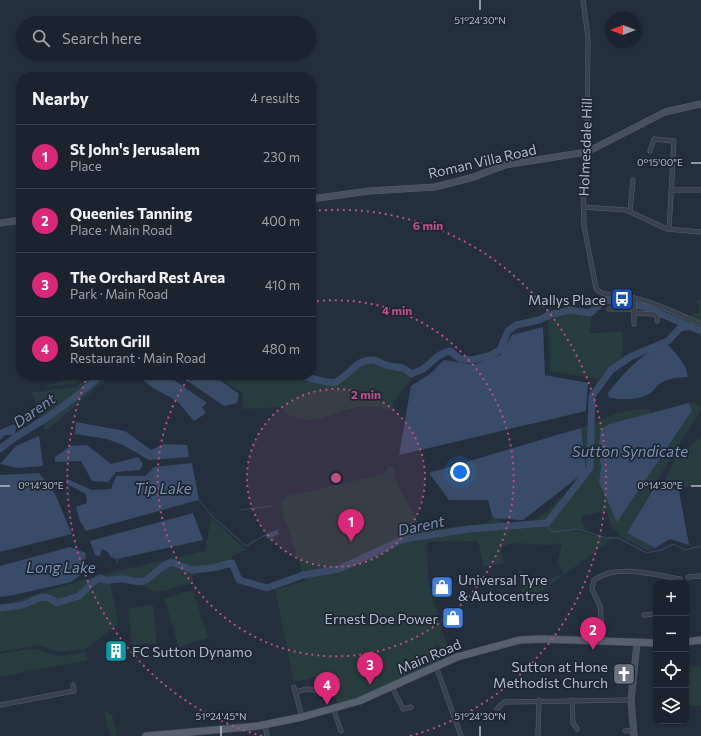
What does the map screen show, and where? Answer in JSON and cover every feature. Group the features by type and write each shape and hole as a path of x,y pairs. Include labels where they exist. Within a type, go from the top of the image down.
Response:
{"main road":[{"name":"Main Road","path":"146,736 265,725 302,716 359,701 436,666 479,650 520,640 543,639 653,643"},
{"path":"689,642 701,640"}],"street":[{"name":"Holmesdale Hill","path":"583,0 588,38 587,152 583,186 584,226 596,286 599,292 634,300"},
{"name":"Roman Villa Road","path":"316,198 369,190 435,186 474,177 505,165 587,152 665,112 701,104"},
{"path":"650,151 654,139 674,141 669,230"},
{"path":"630,211 633,180"},
{"path":"671,190 701,190"},
{"path":"583,207 613,208 630,211 669,230 701,232"},
{"path":"0,223 16,221"},
{"path":"634,324 634,300 677,313 701,324"},
{"path":"609,309 633,309 654,314 658,317 657,321"},
{"path":"603,641 600,606 592,589 593,583 597,578 605,575 640,572 680,579"},
{"path":"688,577 701,576"},
{"path":"644,615 653,614"},
{"path":"625,730 634,733 631,700 637,643"},
{"path":"436,666 461,736"},
{"path":"73,685 76,696"},
{"path":"294,687 302,716"},
{"path":"392,687 403,709 411,707"},
{"path":"295,692 307,689 325,692"},
{"path":"0,705 74,691"},
{"path":"497,709 504,702 539,700 631,700"},
{"path":"538,736 539,700"},
{"path":"572,700 573,723 577,729"},
{"path":"333,708 341,731"},
{"path":"265,725 267,736"}],"green space":[{"path":"697,300 701,300 701,321 691,317 693,313 698,313 700,306 697,303"},
{"path":"570,311 582,314 592,313 589,333 623,332 622,359 599,379 550,371 548,317"},
{"path":"362,363 388,366 407,374 412,378 393,403 393,410 373,407 358,407 320,419 312,420 305,420 285,413 284,407 243,409 242,393 223,380 311,380 328,384 340,381"},
{"path":"81,380 77,383 44,387 48,385 62,381"},
{"path":"86,380 107,380 98,386 49,429 44,429 40,415 44,414 44,406 39,402 36,402 32,395 33,392 75,387"},
{"path":"695,402 701,407 699,413 657,480 627,533 655,548 648,551 621,537 618,532 613,529 606,511 581,516 585,530 578,528 572,530 610,540 609,542 524,604 518,567 527,579 546,580 564,574 557,564 562,543 547,545 512,543 501,548 504,563 484,567 478,541 427,542 428,581 450,656 444,658 439,644 434,646 438,652 440,660 372,692 338,704 333,691 327,693 322,676 294,682 275,589 305,581 286,521 284,522 281,501 288,496 385,474 388,466 393,467 401,492 424,530 484,524 493,518 515,525 529,523 541,516 561,497 567,502 590,473 586,471 581,428 618,413 646,408 652,413 609,424 598,450 601,466 599,482 663,456 692,411 689,403"},
{"path":"701,437 701,486 683,487 663,485 675,459"},
{"path":"211,518 246,550 232,556 231,566 192,575 194,583 156,592 134,583 110,582 118,624 85,649 59,652 39,645 0,652 0,609 10,607 2,605 95,576 205,551"},
{"path":"193,590 208,638 179,647 164,599"},
{"path":"153,605 157,643 132,646 128,608"},
{"path":"28,649 60,656 85,652 88,660 0,677 0,654"},
{"path":"701,666 701,706 689,706 689,667"},
{"path":"104,710 112,715 117,735 110,736"}],"water":[{"path":"543,327 545,375 588,383 586,411 399,455 411,386 430,374 444,360 473,365 500,355 512,335"},
{"path":"664,345 668,345 681,360 686,368 688,377 673,378 665,381 658,385 650,393 639,398 609,398 608,393 633,365 647,354"},
{"path":"143,380 174,380 207,403 202,407 206,413 194,421 177,401 153,388"},
{"path":"186,380 220,380 239,394 237,403 224,406"},
{"name":"Sutton Syndicate","path":"689,403 692,411 617,522 599,482 601,466 598,450 601,429 609,424"},
{"path":"76,422 125,431 151,450 164,444 187,445 189,457 149,460 123,445 107,439 75,434"},
{"path":"14,424 16,427 15,435 5,435 0,440 0,430"},
{"path":"581,428 586,471 523,520 493,518 488,500 449,500 429,473"},
{"path":"39,436 43,466 17,468 0,464 16,446"},
{"path":"87,445 111,464 138,457 143,464 140,470 116,472 108,482 92,481 81,461 55,462 55,457 71,446"},
{"name":"Tip Lake","path":"192,463 199,500 86,531 80,521 76,507 87,503 86,494 67,484 67,479 92,490 111,489 116,476 145,476 154,467"},
{"path":"39,473 55,494 72,534 0,552 0,475"},
{"path":"663,485 679,491 689,545 670,539 655,548 627,533 655,486"},
{"path":"193,513 203,540 117,559 111,557 108,552 102,549 100,556 95,555 90,541"},
{"path":"278,529 279,534 268,539 265,535"},
{"name":"Long Lake","path":"70,547 86,553 84,572 71,582 0,597 0,566"}],"waterway":[{"name":"Darent","path":"316,379 333,383 336,382 361,362 366,360 374,360 390,366 402,368 411,374 423,369 439,356 450,351 460,359 472,360 489,356 500,350 508,331 516,325 539,320 549,315 570,310 590,313 605,300 645,307 701,331"},
{"name":"Darent","path":"0,608 19,606 44,597 52,599 57,603 79,596 93,582 100,578 106,580 124,579 141,582 147,580 166,564 171,562 192,570 212,568 232,563 239,580 267,588 303,575 339,569 404,539 469,529 547,523 590,468 592,396 611,370 630,357 668,341 680,328 692,326"},
{"name":"Darent","path":"0,449 11,440 63,406 95,380"},
{"path":"199,500 212,516 246,546 265,535"},
{"path":"240,510 272,506"},
{"path":"547,523 551,532 578,529 606,538 618,538 647,553 661,550 673,544 685,550 701,546"}],"place":[{"name":"Mallys Place","path":"622,299"},
{"name":"St John's Jerusalem","path":"351,542"},
{"name":"Universal Tyre & Autocentres","path":"442,587"},
{"name":"Ernest Doe Power","path":"453,618"},
{"name":"Queenies Tanning","path":"593,650"},
{"name":"FC Sutton Dynamo","path":"116,651"},
{"name":"Sutton at Hone Methodist Church","path":"624,674"},
{"name":"The Orchard Rest Area","path":"370,685"},
{"name":"Sutton Grill","path":"327,705"}]}
